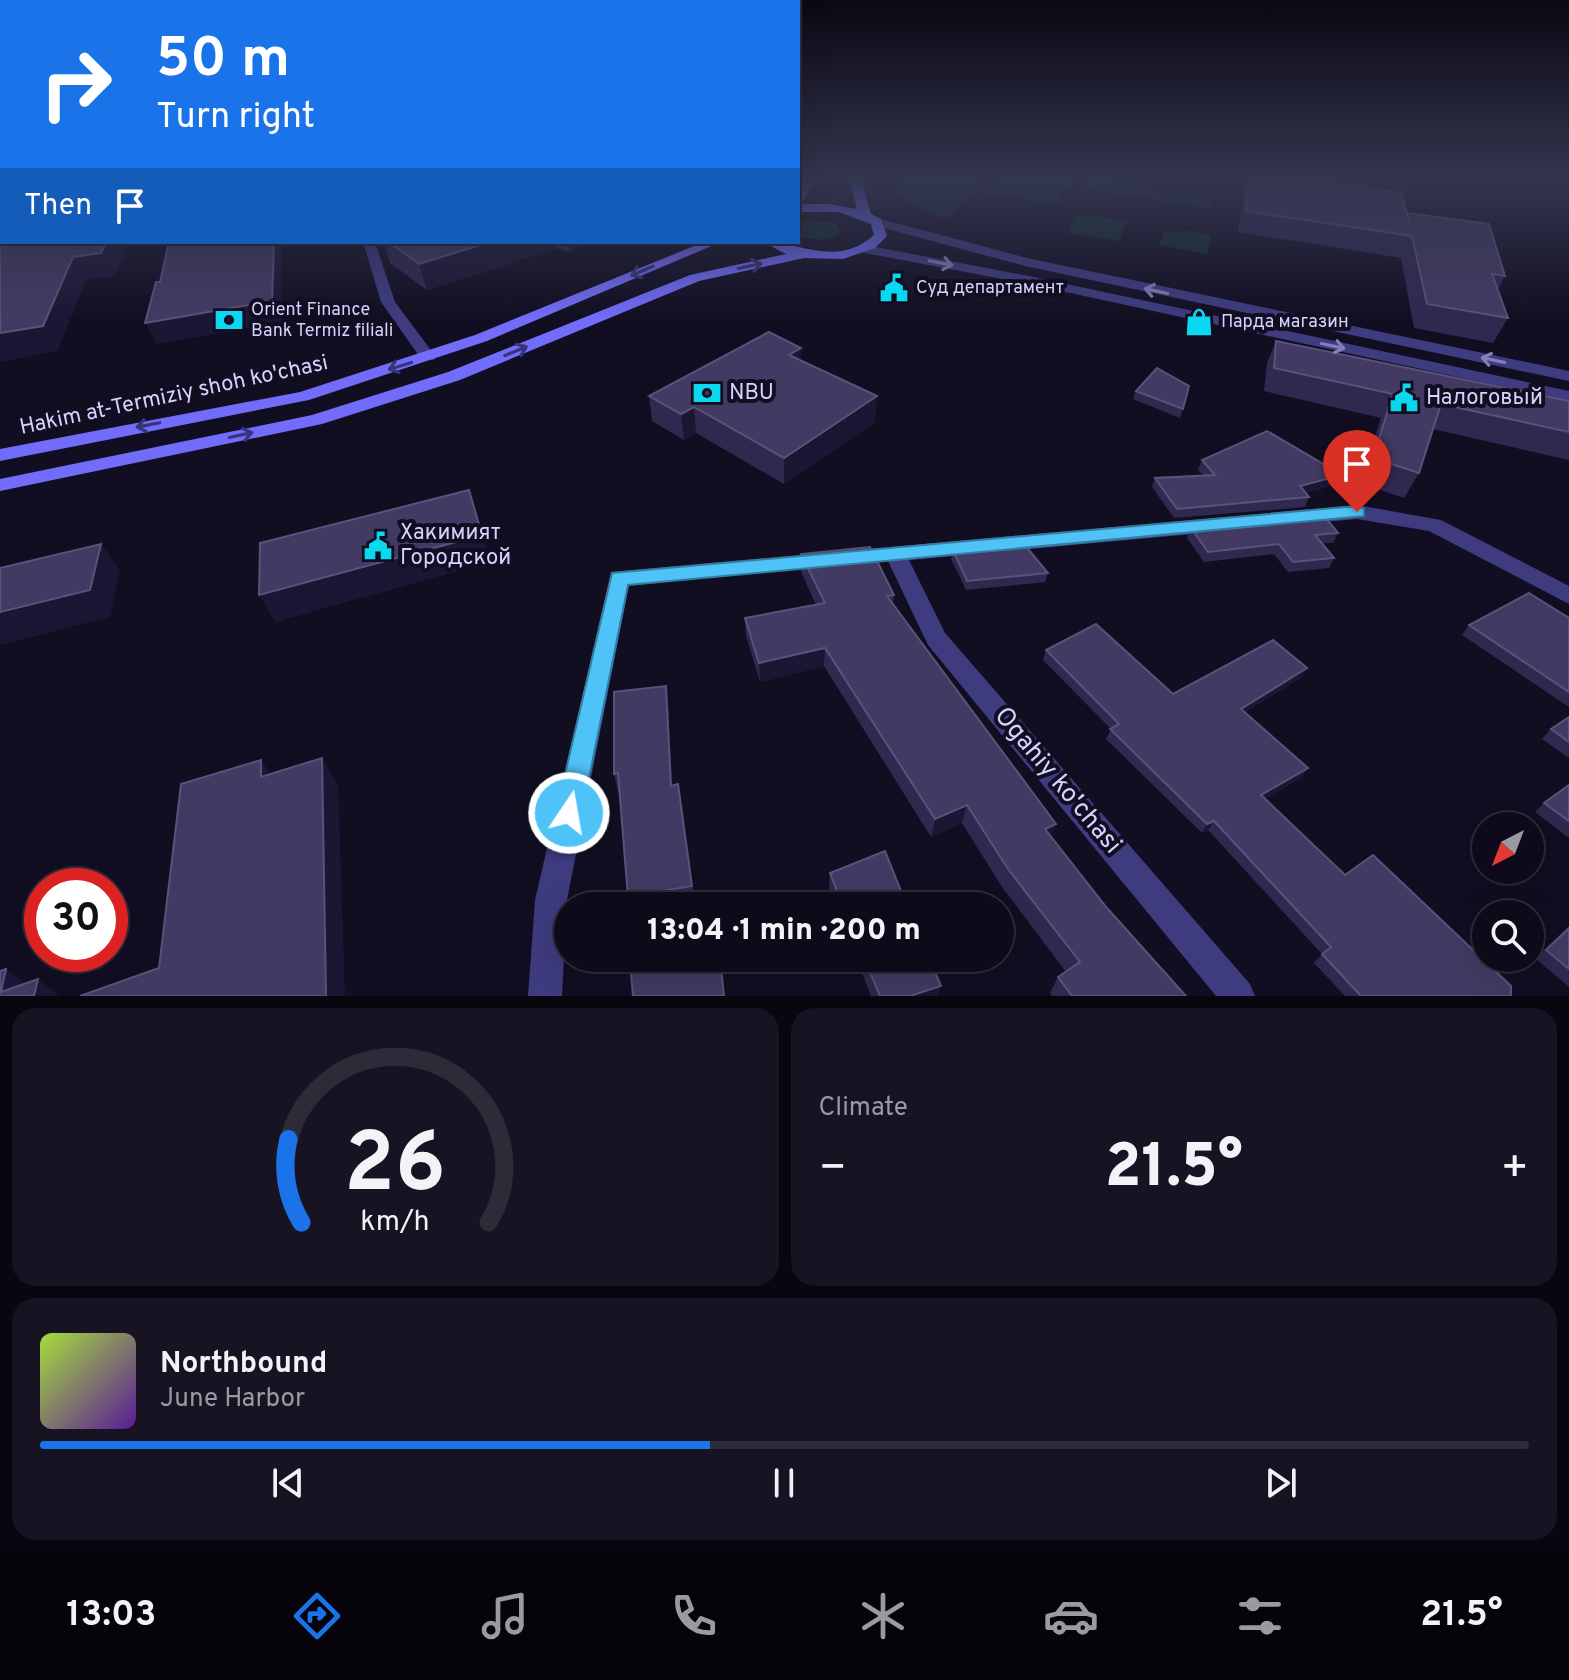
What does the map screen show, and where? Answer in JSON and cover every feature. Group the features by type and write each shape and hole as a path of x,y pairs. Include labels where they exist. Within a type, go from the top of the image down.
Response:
{"main road":[{"path":"0,485 316,420 454,376 695,278 804,254 847,254 865,249 881,236 875,225"},
{"name":"Hakim at-Termiziy shoh ko'chasi","path":"0,455 303,396 428,357 710,244"},
{"path":"775,244 804,254"}],"street":[{"path":"897,225 1025,262 1569,376"},
{"path":"370,244 388,302 428,357"},
{"path":"865,249 1029,280 1569,396"},
{"path":"545,996 551,900 619,578 1357,512 1434,525 1569,596"},
{"name":"Ogahiy ko'chasi","path":"895,553 936,639 1238,996"}],"green space":[{"path":"800,225 837,225 841,232 831,238 800,236"},
{"path":"1071,225 1125,225 1119,241 1067,233"},
{"path":"1183,230 1211,235 1207,254 1159,245 1165,231 1182,233"}],"building":[{"path":"1342,225 1489,225 1505,276 1492,274 1508,318 1427,304 1412,236"},
{"path":"0,244 105,244 101,253 73,257 43,326 0,333"},
{"path":"169,244 274,244 272,301 145,323 156,282 160,282"},
{"path":"392,244 484,244 419,264"},
{"path":"769,332 801,348 789,355 877,396 784,458 694,407 681,414 649,396"},
{"path":"1276,341 1569,401 1569,432 1441,404 1419,473 1373,458 1393,394 1274,368"},
{"path":"1157,368 1189,386 1183,409 1136,391"},
{"path":"1267,431 1342,475 1300,486 1309,497 1177,509 1155,478 1215,475 1202,460"},
{"path":"469,490 482,535 259,595 260,543"},
{"path":"1324,516 1338,533 1315,535 1334,558 1293,562 1279,544 1208,552 1191,528"},
{"path":"1023,543 1048,573 967,581 953,550"},
{"path":"101,544 90,590 0,612 0,568"},
{"path":"870,547 894,595 887,596 1056,824 1045,829 1107,908 1186,996 1072,996 1058,977 1080,962 1008,869 967,805 935,819 825,648 759,663 745,618 825,603 801,554"},
{"path":"1529,593 1569,618 1569,692 1469,625"},
{"path":"1096,624 1173,694 1273,640 1307,668 1241,709 1308,768 1261,795 1345,875 1373,855 1472,949 1472,972 1496,972 1511,986 1511,996 1361,996 1322,954 1331,947 1214,821 1207,824 1110,729 1119,724 1046,650"},
{"path":"666,686 671,786 678,784 692,886 657,892 628,892 618,773 614,774 614,692"},
{"path":"1569,717 1569,742 1551,729"},
{"path":"322,758 326,996 80,996 159,968 181,784 261,760 261,777"},
{"path":"1569,785 1569,821 1544,803"},
{"path":"885,851 901,892 837,892 830,873"},
{"path":"1569,928 1569,969 1546,950"},
{"path":"6,969 1,992 38,979 34,996 0,996 0,971"},
{"path":"721,972 724,996 633,996 631,973"},
{"path":"870,972 935,972 941,986 910,996 880,996"}],"place":[{"name":"Суд департамент","path":"894,288"},
{"name":"Orient Finance Bank Termiz filiali","path":"229,320"},
{"name":"Парда магазин","path":"1199,322"},
{"name":"NBU","path":"707,393"},
{"name":"Налоговый","path":"1404,398"},
{"name":"Хакимият Городской","path":"378,546"}],"route":[{"path":"569,813 619,578 1357,512"}]}
